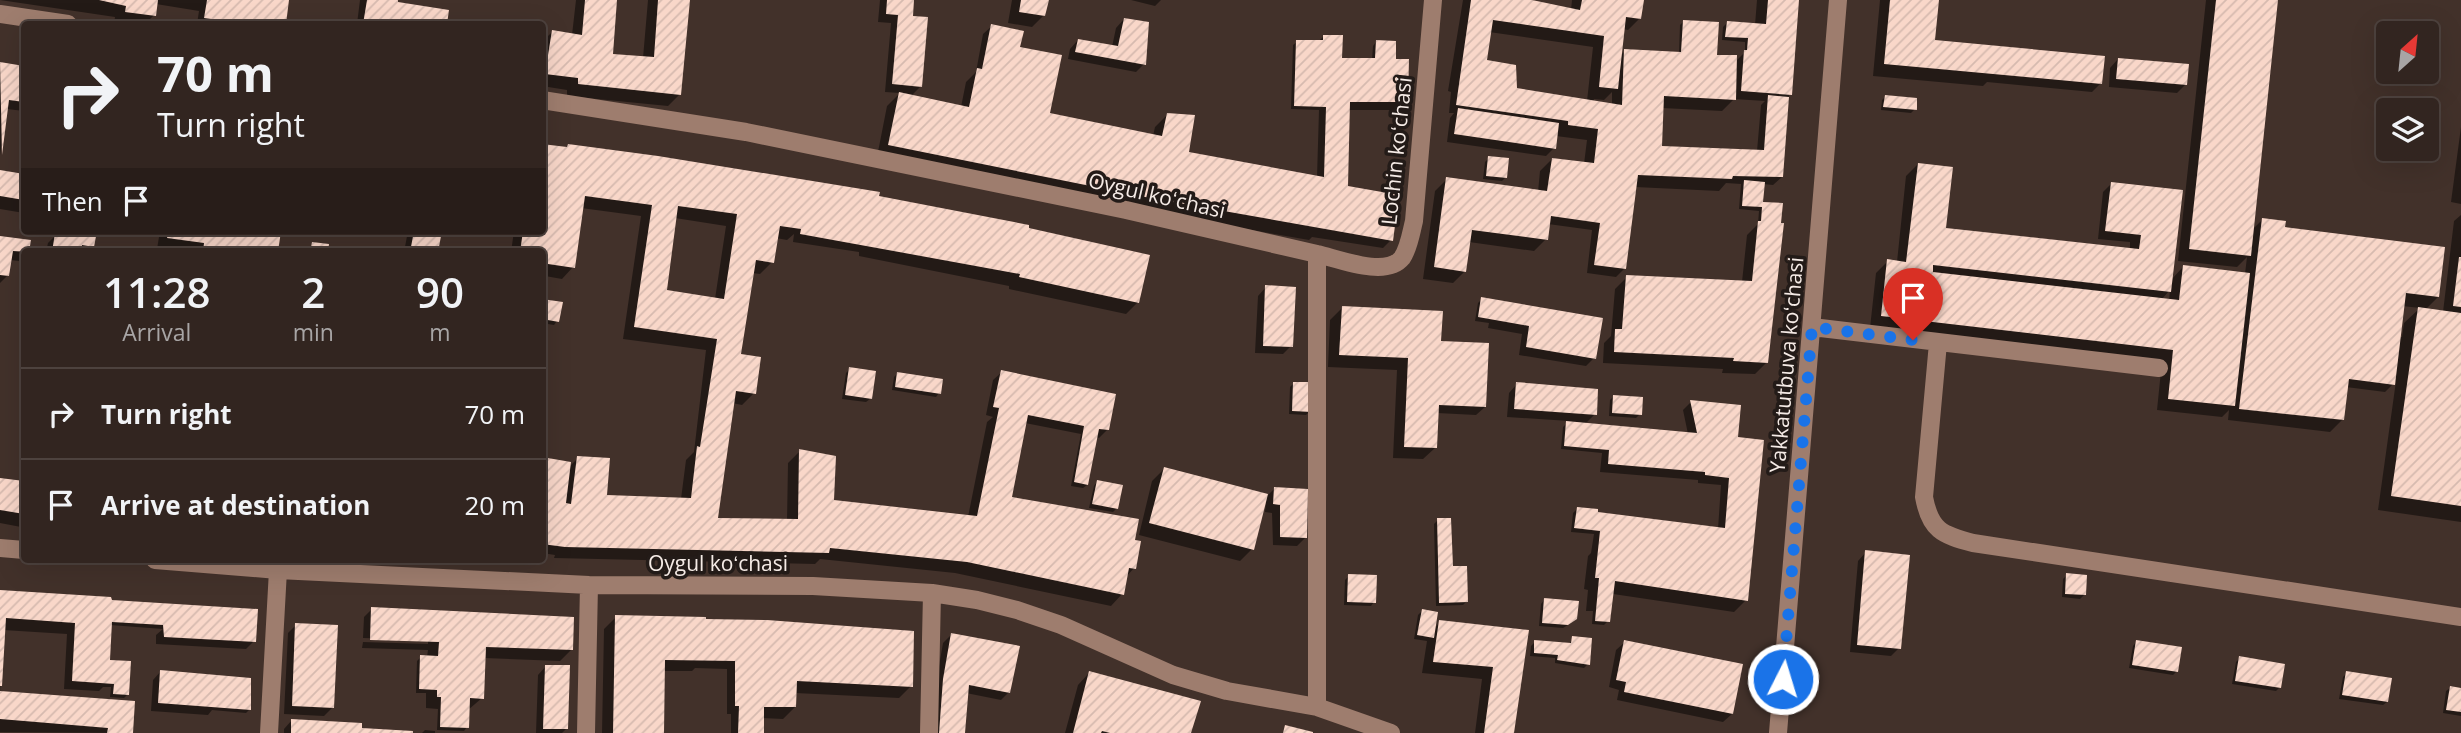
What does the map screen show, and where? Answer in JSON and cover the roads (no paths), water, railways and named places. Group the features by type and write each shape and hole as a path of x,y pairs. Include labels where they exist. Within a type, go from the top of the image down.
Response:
{"street":[{"name":"Lochin koʻchasi","path":"1317,254 1376,268 1394,265 1403,257 1414,221 1433,0"},
{"name":"Yakkatutbuva koʻchasi","path":"1778,733 1838,0"},
{"path":"0,14 48,21"},
{"name":"Oygul koʻchasi","path":"546,101 746,132 1126,210 1317,254"},
{"path":"1317,254 1317,707"},
{"path":"1812,327 2159,368"},
{"path":"1938,343 1924,497 1928,516 1937,529 1951,537 1973,543 2461,617"},
{"path":"0,548 21,550"},
{"name":"Oygul koʻchasi","path":"192,563 278,570 589,585 813,586 932,593 977,600 1061,625 1124,655 1184,678 1227,691 1317,707 1357,727 1391,733"},
{"path":"269,733 278,570"},
{"path":"586,733 589,585"},
{"path":"929,733 932,593"}]}
